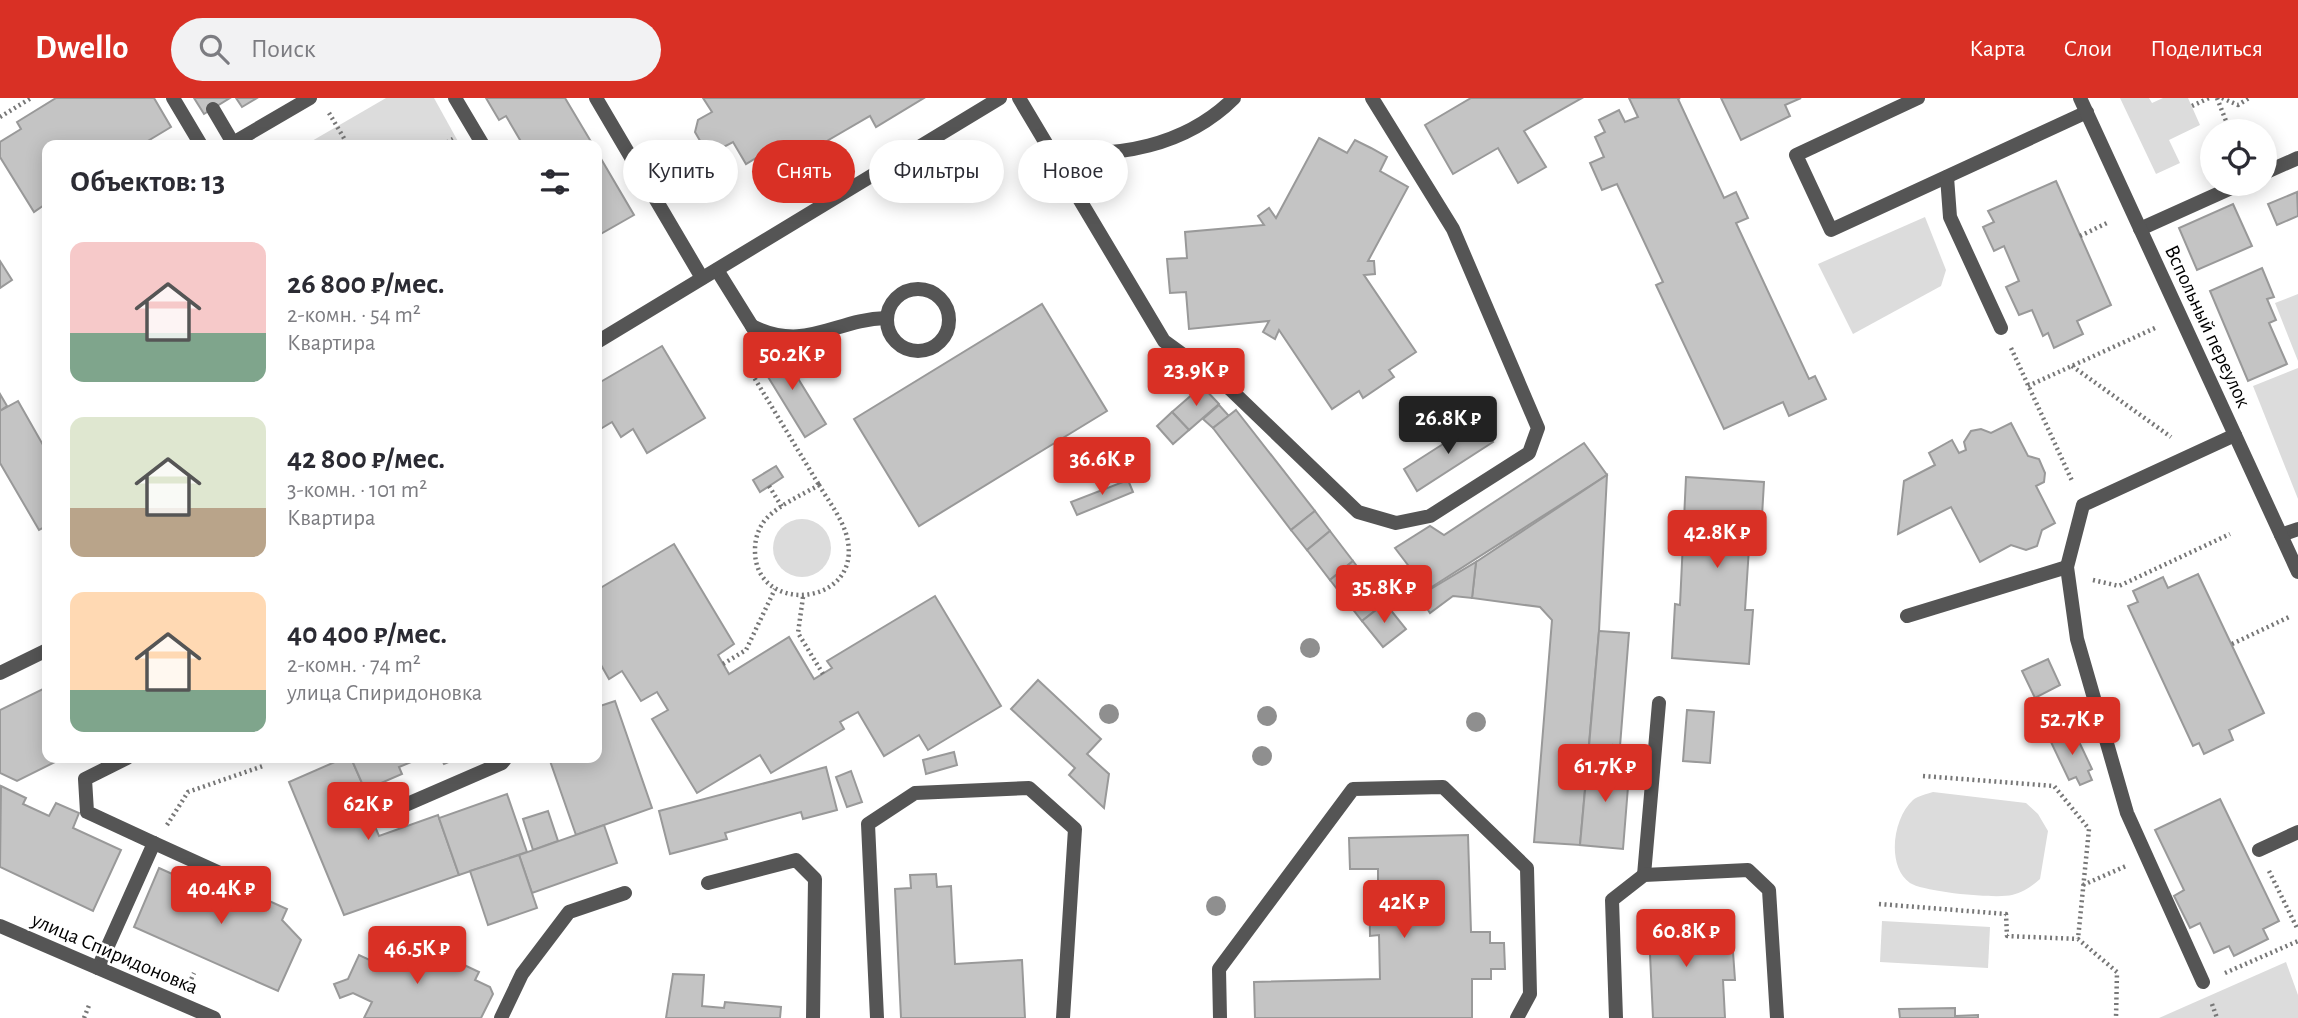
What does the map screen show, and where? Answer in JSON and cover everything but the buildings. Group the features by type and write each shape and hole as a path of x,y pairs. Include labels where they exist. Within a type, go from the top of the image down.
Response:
{"street":[{"path":"173,98 198,140"},
{"path":"238,140 310,98"},
{"path":"455,98 480,140"},
{"path":"596,98 702,278"},
{"path":"602,339 1000,98"},
{"path":"1019,98 1044,140"},
{"path":"1128,150 1178,137 1215,117 1234,98"},
{"path":"1082,203 1164,341 1230,389 1358,512 1395,523 1413,522 1430,516 1530,453 1538,428 1454,229 1372,98"},
{"path":"1918,98 1796,155 1831,230 2087,113"},
{"name":"Вспольный переулок","path":"2080,98 2298,572"},
{"path":"213,109 231,140"},
{"path":"2277,167 2298,158"},
{"path":"1947,177 1950,217 2001,328"},
{"path":"2140,229 2213,196"},
{"path":"717,270 768,352"},
{"path":"926,289 945,304 949,328 934,347 910,351 891,337 886,318 892,301 901,293 926,289"},
{"path":"752,327 766,333 789,337 818,335 852,324 886,318"},
{"path":"2203,982 2127,813 2077,639 2067,566 2083,505 2235,435"},
{"path":"2281,535 2298,528"},
{"path":"1907,616 2067,566"},
{"path":"0,673 42,652"},
{"path":"1644,875 1659,703"},
{"path":"117,763 85,779 88,812 220,873"},
{"path":"396,809 502,763"},
{"path":"1220,1018 1219,969 1353,789 1443,787 1527,868 1530,994 1517,1018"},
{"path":"877,1018 868,824 915,793 1029,788 1074,829 1063,1018"},
{"path":"2259,850 2298,832"},
{"path":"98,968 154,843"},
{"path":"708,883 796,860 815,879 813,1018"},
{"path":"1616,1018 1612,900 1644,875 1748,870 1769,890 1776,1018"},
{"path":"501,1018 522,974 569,912 625,893"},
{"name":"улица Спиридоновка","path":"0,926 214,1018"}],"path":[{"path":"0,117 31,98"},
{"path":"2192,106 2209,98"},
{"path":"2220,98 2232,105 2249,98"},
{"path":"2220,98 2226,119"},
{"path":"327,110 345,140"},
{"path":"2080,236 2107,223"},
{"path":"2001,328 2083,505"},
{"path":"2028,386 2155,328"},
{"path":"742,358 819,485 846,534 849,553 838,580 822,592 803,597 775,589 757,565 755,546 766,519 819,485"},
{"path":"2073,366 2194,454"},
{"path":"769,486 782,507"},
{"path":"2119,586 2230,534"},
{"path":"723,664 746,650 775,589"},
{"path":"803,597 798,633 822,674"},
{"path":"2232,644 2289,617"},
{"path":"154,843 188,793 263,766"},
{"path":"1923,776 2054,786 2089,830 2078,939"},
{"path":"2259,850 2298,930"},
{"path":"2083,885 2146,857"},
{"path":"1880,904 2006,914 2007,936 2078,939 2117,972 2116,1018"},
{"path":"2203,982 2298,941"},
{"path":"83,1018 90,1003"}],"shaded area":[{"path":"386,98 434,98 457,140 314,140"},
{"path":"2120,98 2149,98 2152,103 2163,98 2188,98 2200,125 2169,140 2180,163 2156,174"},
{"path":"1925,217 1946,270 1941,286 1853,334 1818,264"},
{"path":"2298,294 2298,361 2275,303"},
{"path":"2298,368 2298,499 2253,386"},
{"path":"802,519 813,521 826,532 831,548 829,559 818,572 802,577 791,575 778,564 773,548 775,537 786,524"},
{"path":"1933,792 2026,803 2038,814 2048,831 2040,879 2024,891 2004,896 1944,892 1910,883 1902,875 1895,854 1897,830 1906,808 1913,800"},
{"path":"1882,921 1990,927 1988,968 1880,962"},
{"path":"2286,962 2298,995 2298,1018 2159,1018"}]}
